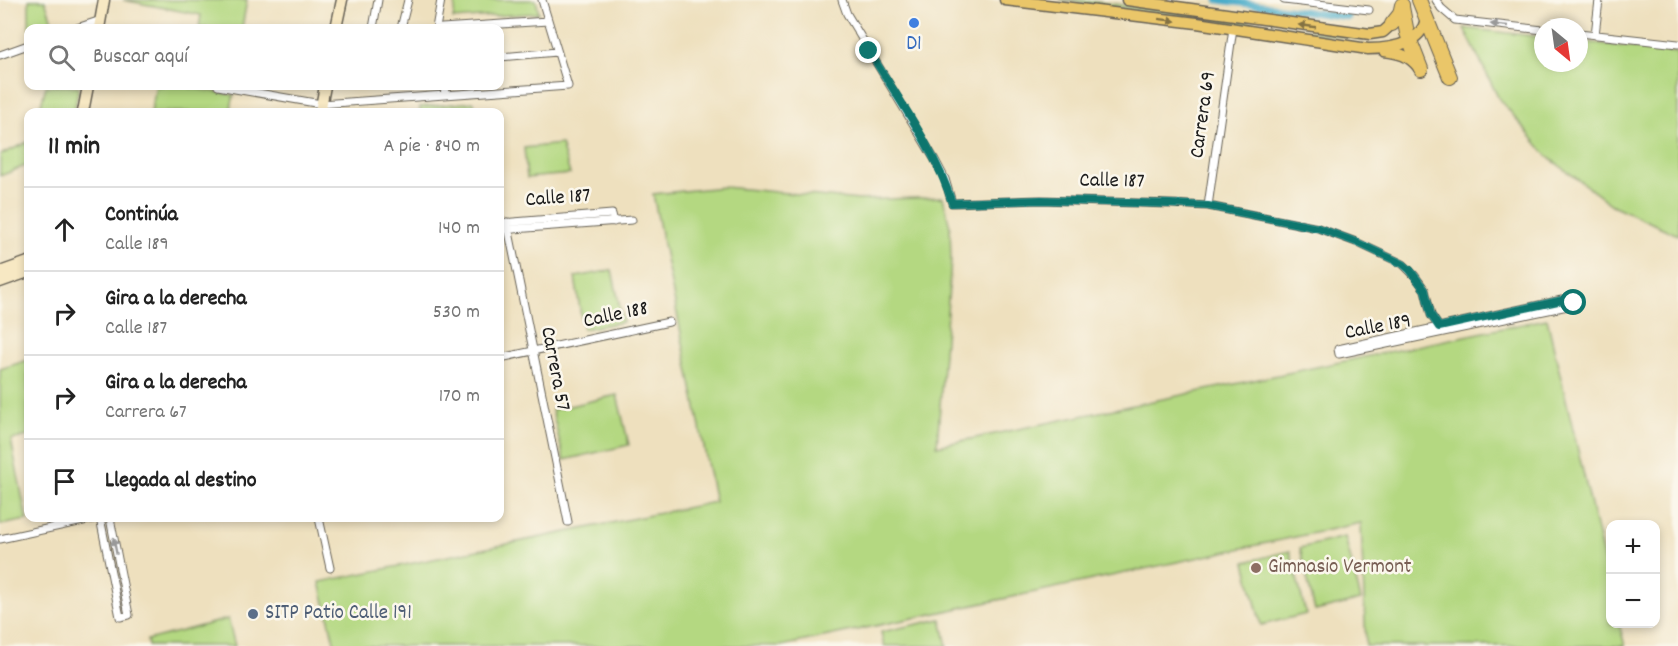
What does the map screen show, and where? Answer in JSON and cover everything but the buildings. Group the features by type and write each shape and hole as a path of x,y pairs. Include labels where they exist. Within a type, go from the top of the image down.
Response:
{"highway":[{"path":"1421,0 1426,19 1450,77"},
{"path":"1397,10 1421,69"}],"main road":[{"path":"1005,0 1233,28 1402,53 1421,69"},
{"path":"1127,0 1370,34 1383,32 1397,10"},
{"path":"1368,49 1386,48 1410,41 1420,33 1426,19"}],"street":[{"path":"100,24 104,0"},
{"path":"337,24 342,0"},
{"path":"374,24 378,0"},
{"path":"402,24 408,0"},
{"path":"437,24 441,0"},
{"path":"237,90 321,108 568,86 542,0"},
{"name":"Calle 187","path":"842,0 847,14 935,160 945,179 952,203 1041,200 1208,206 1318,228 1392,258 1410,270 1425,290 1431,315 1439,327"},
{"path":"1284,0 1369,10"},
{"path":"1436,0 1441,8 1455,20 1534,29"},
{"path":"1595,35 1599,0"},
{"path":"503,24 548,21"},
{"name":"Carrera 69","path":"1208,206 1233,28"},
{"path":"1588,34 1678,44"},
{"path":"0,56 24,47"},
{"path":"504,57 557,52"},
{"path":"84,108 87,90"},
{"path":"321,108 324,90"},
{"path":"444,90 445,96"},
{"name":"Calle 187","path":"505,225 632,220"},
{"name":"Carrera 57","path":"505,225 534,351 568,522"},
{"path":"0,272 24,263"},
{"path":"0,282 24,273"},
{"name":"Calle 189","path":"1572,298 1574,301 1573,305 1339,354 1338,349 1439,327 1572,298"},
{"name":"Calle 188","path":"504,357 669,322"},
{"path":"0,539 80,522"},
{"path":"100,522 120,617 129,615 111,522"},
{"path":"320,522 330,568"},
{"path":"111,570 120,568"}],"green space":[{"path":"29,0 45,0 53,24 29,24"},
{"path":"123,0 247,0 243,24 200,24 201,15"},
{"path":"456,0 536,0 539,13 453,19"},
{"path":"1059,0 1082,0 1165,10 1365,38 1365,40"},
{"path":"1464,28 1534,36 1534,72 1588,72 1588,42 1678,53 1678,235 1612,205 1548,157 1498,97"},
{"path":"45,90 78,90 75,108 40,108"},
{"path":"155,90 204,90 234,95 231,108 152,108"},
{"path":"474,102 475,108 420,108"},
{"path":"24,144 24,167 0,176 0,155"},
{"path":"561,144 570,174 527,178 524,148"},
{"path":"724,187 859,200 943,197 950,227 951,260 937,446 1547,319 1606,569 1606,628 1620,628 1625,646 1366,646 1361,523 781,646 335,646 320,582 715,502 653,194"},
{"path":"612,270 623,322 583,329 575,277"},
{"path":"24,361 24,437 11,440 24,505 24,521 0,525 0,369"},
{"path":"617,395 629,445 564,460 552,410"},
{"path":"1345,537 1361,600 1315,611 1300,548"},
{"path":"1290,551 1306,614 1261,625 1245,562"},
{"path":"228,619 235,646 148,646 147,640"},
{"path":"941,619 947,646 884,646 881,632"}],"waterway":[{"path":"1218,0 1348,17"}],"place":[{"name":"D1","path":"914,23"},
{"name":"Gimnasio Vermont","path":"1256,568"},
{"name":"SITP Patio Calle 191","path":"253,614"}],"route":[{"path":"869,51 935,160 945,179 952,203 1041,200 1208,206 1318,228 1356,242 1403,264 1425,290 1429,311 1439,327 1572,298 1574,303"}]}
